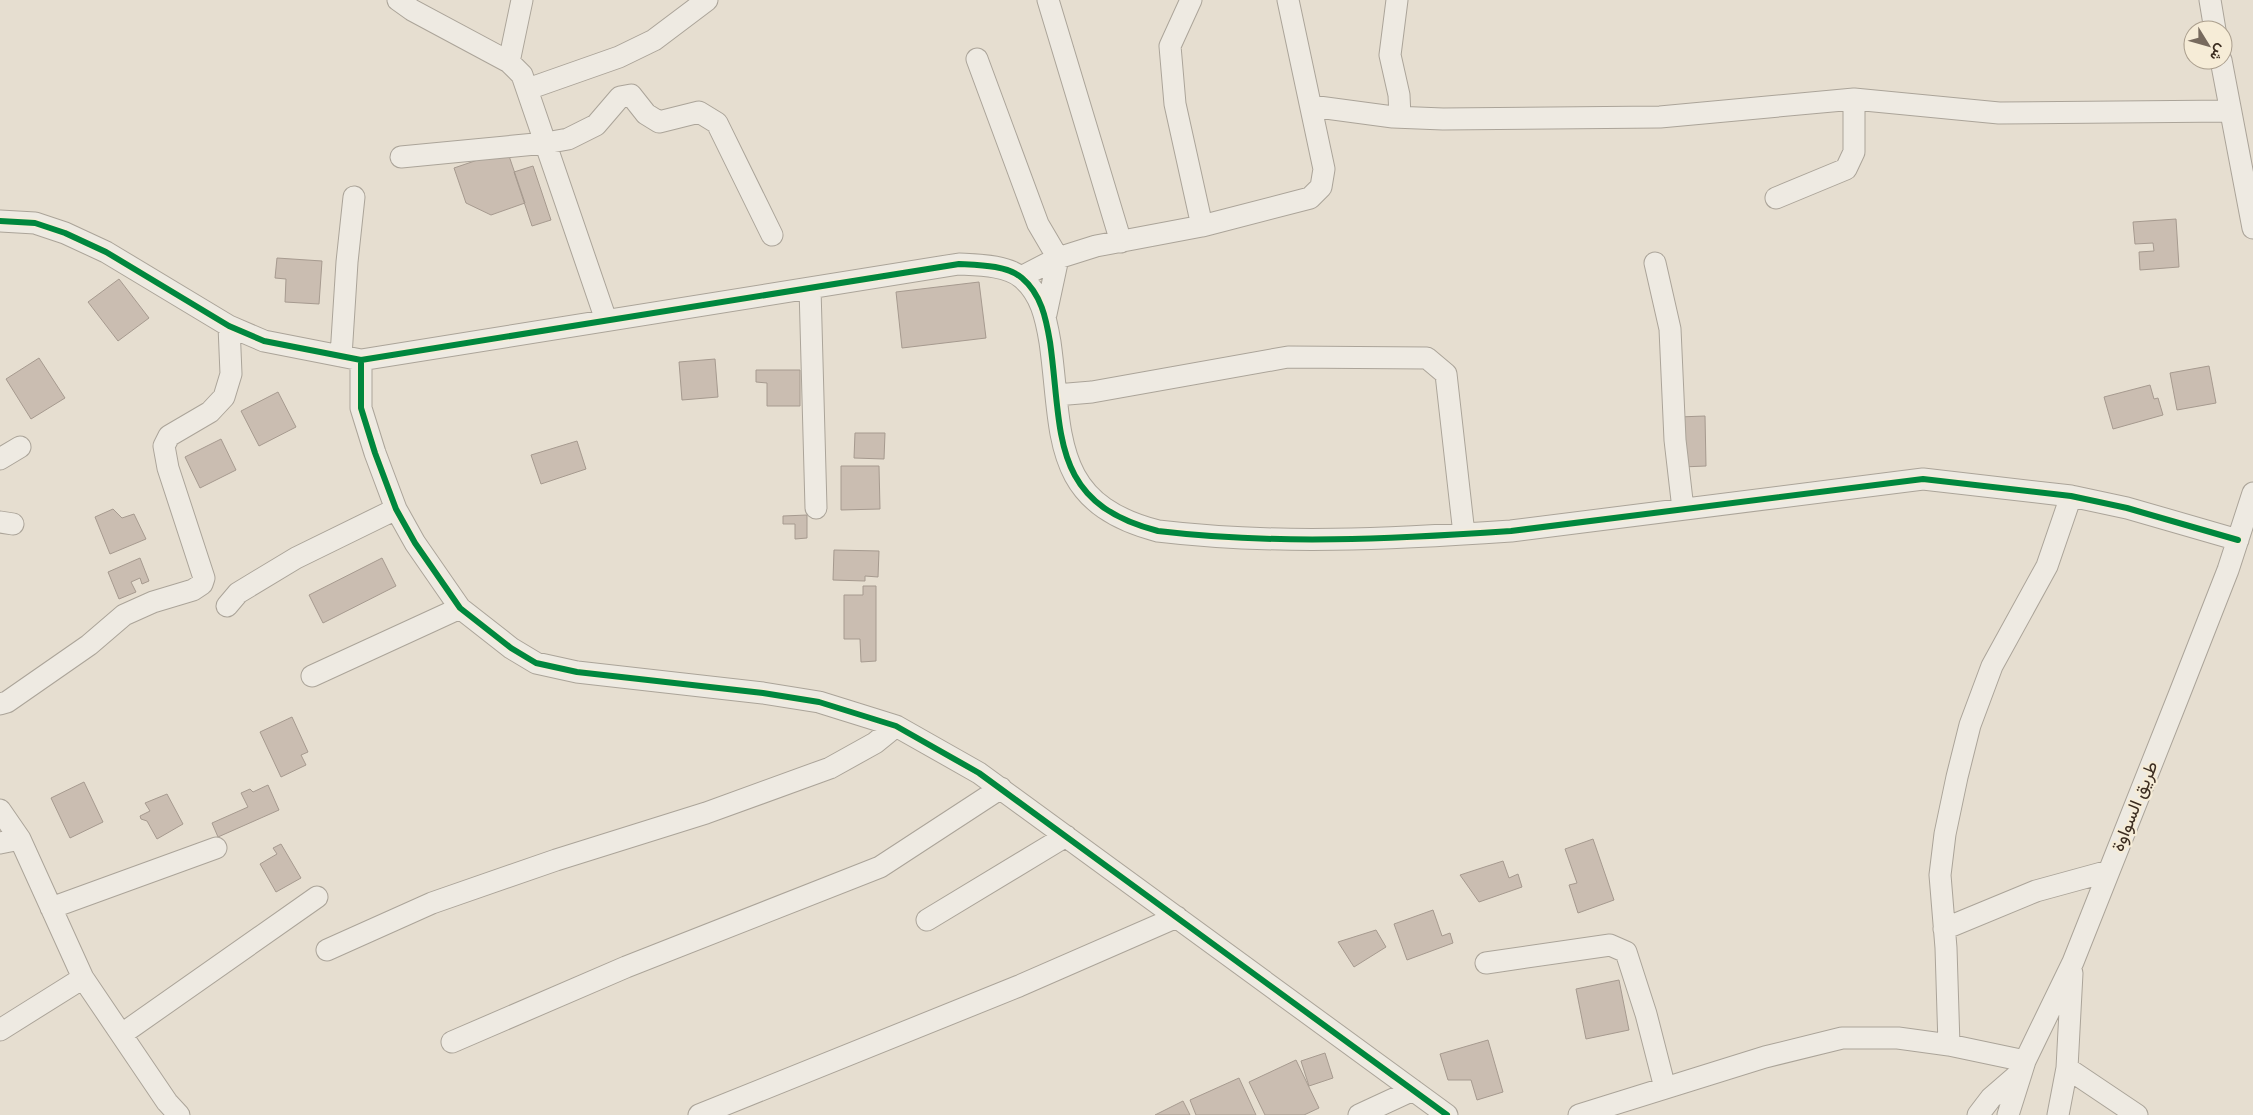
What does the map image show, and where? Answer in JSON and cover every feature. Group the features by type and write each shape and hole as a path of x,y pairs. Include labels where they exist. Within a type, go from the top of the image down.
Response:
{"street":[{"path":"398,0 412,10 509,62 522,75 606,320"},
{"path":"509,62 522,0"},
{"path":"528,90 619,56 654,40 707,0"},
{"path":"1048,0 1121,242"},
{"path":"1191,0 1170,46 1175,104 1202,226"},
{"path":"1021,277 1058,258 1291,204 1310,198 1321,187 1324,169 1288,0"},
{"path":"1397,0 1390,55 1399,95 1400,117"},
{"path":"2210,0 2213,20"},
{"path":"977,59 1038,224 1058,258 1046,314 1061,442 1068,462 1080,484 1095,502 1136,525 1158,531 1184,534 1297,540 1404,538 1511,530 1923,479 2071,496 2126,508 2238,540"},
{"path":"2223,70 2253,228"},
{"path":"401,157 546,143 568,139 596,125 620,97 631,95 646,114 659,122 699,112 717,123 772,235"},
{"path":"1311,106 1400,117 1443,119 1660,117 1854,98 1999,113 2230,111"},
{"path":"1776,198 1846,170 1854,152 1854,98"},
{"path":"354,197 347,262 351,358 361,408 374,453 396,509 415,543 460,608 511,648 536,663 616,678 763,693 819,702 896,726 979,773 1001,788 1447,1115"},
{"path":"0,221 35,223 65,233 106,252 229,326 264,341 351,358 960,264 991,265 1021,277 1035,293 1046,314"},
{"path":"1655,263 1670,329 1675,440 1683,509"},
{"path":"810,288 816,508"},
{"path":"0,704 7,702 89,645 124,615 153,602 193,590 202,584 204,578 168,468 164,446 169,436 210,412 224,397 231,374 229,326"},
{"path":"1056,395 1092,392 1288,357 1427,358 1446,374 1464,534"},
{"path":"0,458 20,447"},
{"name":"طريق السواوة","path":"2008,1115 2023,1066 2073,962 2228,570 2253,493"},
{"path":"1949,1045 1940,875 1957,777 1970,725 1992,666 2048,566 2071,496"},
{"path":"227,606 238,593 296,558 396,509"},
{"path":"312,676 460,608"},
{"path":"327,950 432,903 556,860 706,813 830,768 876,743 896,726"},
{"path":"452,1042 626,967 880,867 1001,788"},
{"path":"0,810 10,841 51,908 83,978 122,1034 170,1111"},
{"path":"927,920 1066,836"},
{"path":"51,908 216,848"},
{"path":"1944,929 2036,891 2109,871"},
{"path":"122,1034 317,897"},
{"path":"699,1115 1019,986 1177,917"},
{"path":"1486,963 1610,945 1626,952 1646,1014 1665,1088"},
{"path":"2058,1115 2067,1068 2073,962"},
{"path":"0,1030 83,978"},
{"path":"1579,1115 1765,1057 1842,1038 1898,1038 1949,1045 2023,1066 1978,1115"},
{"path":"2067,1068 2137,1115"},
{"path":"1359,1115 1413,1090"}],"building":[{"path":"507,150 525,203 491,215 466,203 454,168"},
{"path":"533,166 551,220 532,226 514,172"},
{"path":"2176,219 2179,267 2140,270 2139,252 2154,251 2153,243 2135,244 2133,222"},
{"path":"277,258 322,261 319,304 285,302 286,279 275,278"},
{"path":"119,279 149,318 118,341 88,302"},
{"path":"979,282 986,338 902,348 896,292"},
{"path":"39,358 65,398 31,419 6,379"},
{"path":"715,359 718,397 682,400 679,362"},
{"path":"2209,366 2216,403 2177,410 2170,373"},
{"path":"756,370 800,370 800,406 767,406 767,383 756,382"},
{"path":"2150,385 2154,399 2158,398 2163,415 2113,429 2104,397"},
{"path":"278,392 296,427 259,446 241,411"},
{"path":"1705,416 1706,466 1682,467 1678,417"},
{"path":"855,433 885,433 884,459 854,458"},
{"path":"221,439 236,470 200,488 185,457"},
{"path":"577,441 586,469 541,484 531,455"},
{"path":"841,466 879,466 880,509 841,510"},
{"path":"113,509 122,518 134,514 146,539 110,554 95,517"},
{"path":"807,515 807,538 795,539 795,524 783,524 783,516"},
{"path":"834,550 879,551 878,577 865,576 865,581 833,580"},
{"path":"140,558 149,581 142,584 140,578 131,582 136,592 119,599 108,572"},
{"path":"382,558 396,586 323,623 309,595"},
{"path":"863,586 876,586 876,661 861,662 860,639 844,639 844,595 863,595"},
{"path":"292,717 308,752 301,755 306,765 281,777 260,732"},
{"path":"84,782 103,822 70,838 51,798"},
{"path":"268,785 279,810 218,837 212,823 248,807 241,793 250,789 253,792"},
{"path":"167,794 183,824 157,839 147,821 141,819 140,816 150,811 145,803"},
{"path":"1593,839 1614,900 1578,913 1569,885 1577,883 1565,849"},
{"path":"281,844 301,878 276,892 260,864 277,854 273,848"},
{"path":"1503,861 1509,878 1518,874 1522,887 1479,902 1460,875"},
{"path":"1433,910 1442,936 1450,933 1453,943 1407,960 1394,924"},
{"path":"1376,930 1386,947 1354,967 1338,942"},
{"path":"1619,980 1629,1030 1586,1039 1576,989"},
{"path":"1488,1040 1503,1092 1477,1100 1471,1080 1448,1080 1440,1054"},
{"path":"1325,1053 1333,1078 1309,1086 1301,1061"},
{"path":"1296,1060 1319,1108 1304,1115 1265,1115 1249,1082"},
{"path":"1239,1078 1256,1115 1196,1115 1190,1100"},
{"path":"1183,1101 1190,1115 1155,1115"}],"cycle path":[{"path":"0,221 35,223 65,233 106,252 229,326 264,341 361,360 959,264 983,265 1008,270 1028,284 1042,307 1050,342 1061,434 1068,460 1079,483 1097,502 1123,519 1158,531 1246,538 1290,539 1378,538 1511,531 1923,479 2071,496 2127,508 2238,540"},
{"path":"361,360 361,408 375,453 396,509 415,543 460,608 511,648 536,663 577,672 763,693 819,702 896,726 979,773 1447,1115"}]}
